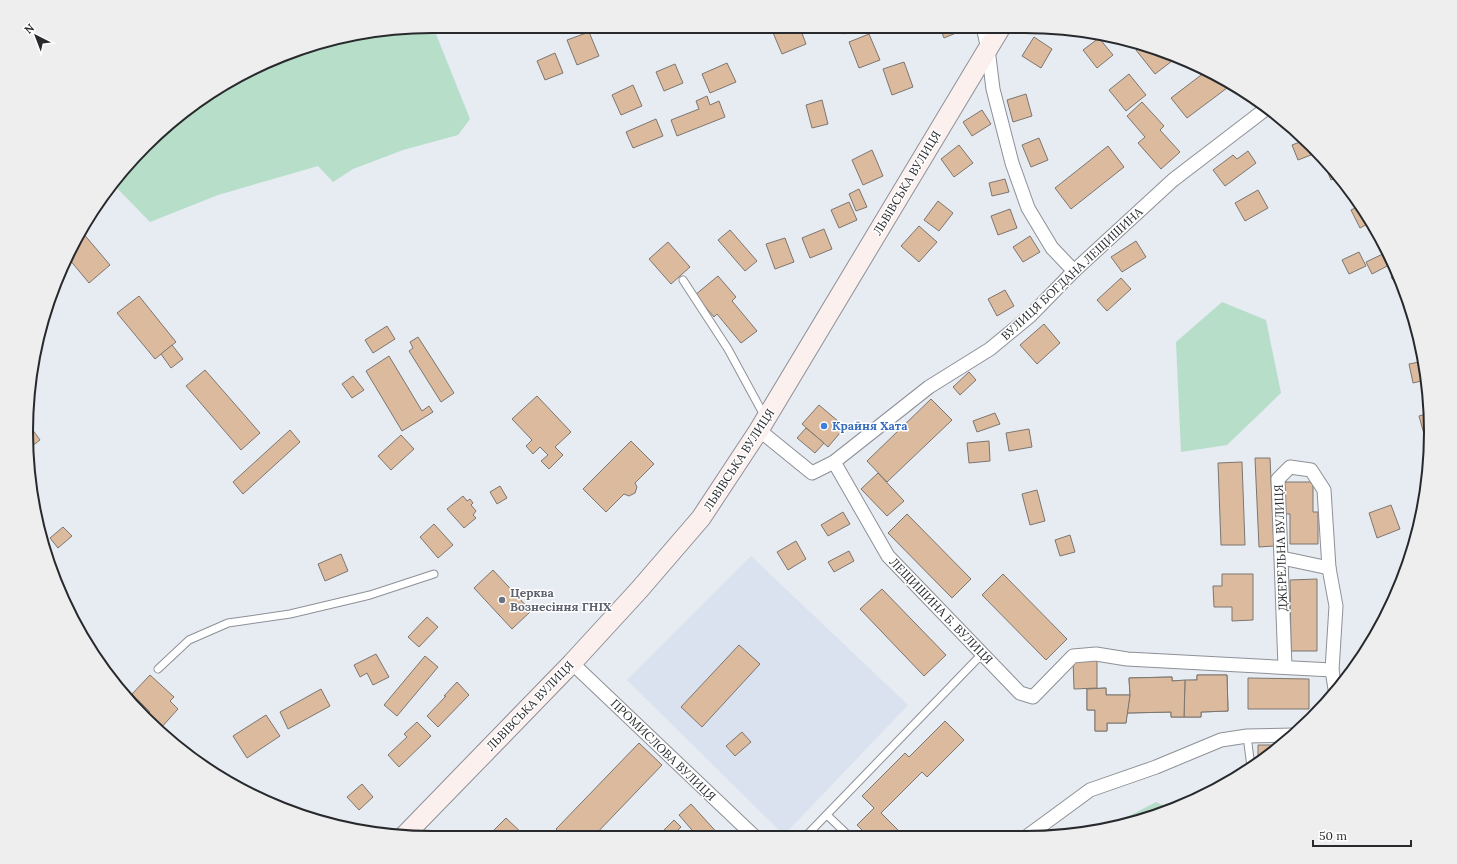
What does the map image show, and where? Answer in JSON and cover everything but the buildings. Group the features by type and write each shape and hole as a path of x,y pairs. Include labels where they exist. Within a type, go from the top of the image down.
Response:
{"main road":[{"name":"ЛЬВІВСЬКА ВУЛИЦЯ","path":"410,830 572,663 649,580 701,518 762,425 997,33"}],"street":[{"path":"984,33 993,89 1012,163 1028,208 1052,248 1074,271"},
{"name":"ВУЛИЦЯ БОГДАНА ЛЕЩИШИНА","path":"834,462 929,387 990,349 1030,316 1074,271 1173,180 1263,111"},
{"path":"762,425 812,473 834,462"},
{"name":"ЛЕЩИШИНА Б. ВУЛИЦЯ","path":"834,462 888,556 1020,693 1033,697 1073,656 1096,654 1127,659 1285,667"},
{"name":"ДЖЕРЕЛЬНА ВУЛИЦЯ","path":"1285,667 1278,479 1290,467 1311,470 1324,490 1329,568 1336,606 1332,670 1334,684"},
{"path":"1282,558 1329,568"},
{"name":"ПРОМИСЛОВА ВУЛИЦЯ","path":"572,663 749,831"},
{"path":"1285,667 1332,670"},
{"path":"1035,831 1090,790 1156,767 1221,740 1247,736 1283,736"}],"lane":[{"path":"683,280 728,350 762,425"},
{"path":"158,669 188,640 228,623 290,614 363,597 434,574"},
{"path":"811,831 982,654"},
{"path":"1247,736 1250,762"},
{"path":"827,815 844,831"}],"shaded area":[{"path":"751,556 908,705 788,831 780,831 627,680"}],"green space":[{"path":"436,33 470,119 458,135 403,150 353,169 333,182 318,166 218,195 150,222 116,187 150,150 169,132 210,100 232,86 256,74 279,63 304,54 380,36"},
{"path":"1222,302 1266,320 1281,393 1227,445 1181,452 1176,342"},
{"path":"1156,802 1164,806 1153,810 1126,817"}],"place":[{"name":"Крайня Хата","path":"824,426"},
{"name":"Церква Вознесіння ГНІХ","path":"502,600"}]}
